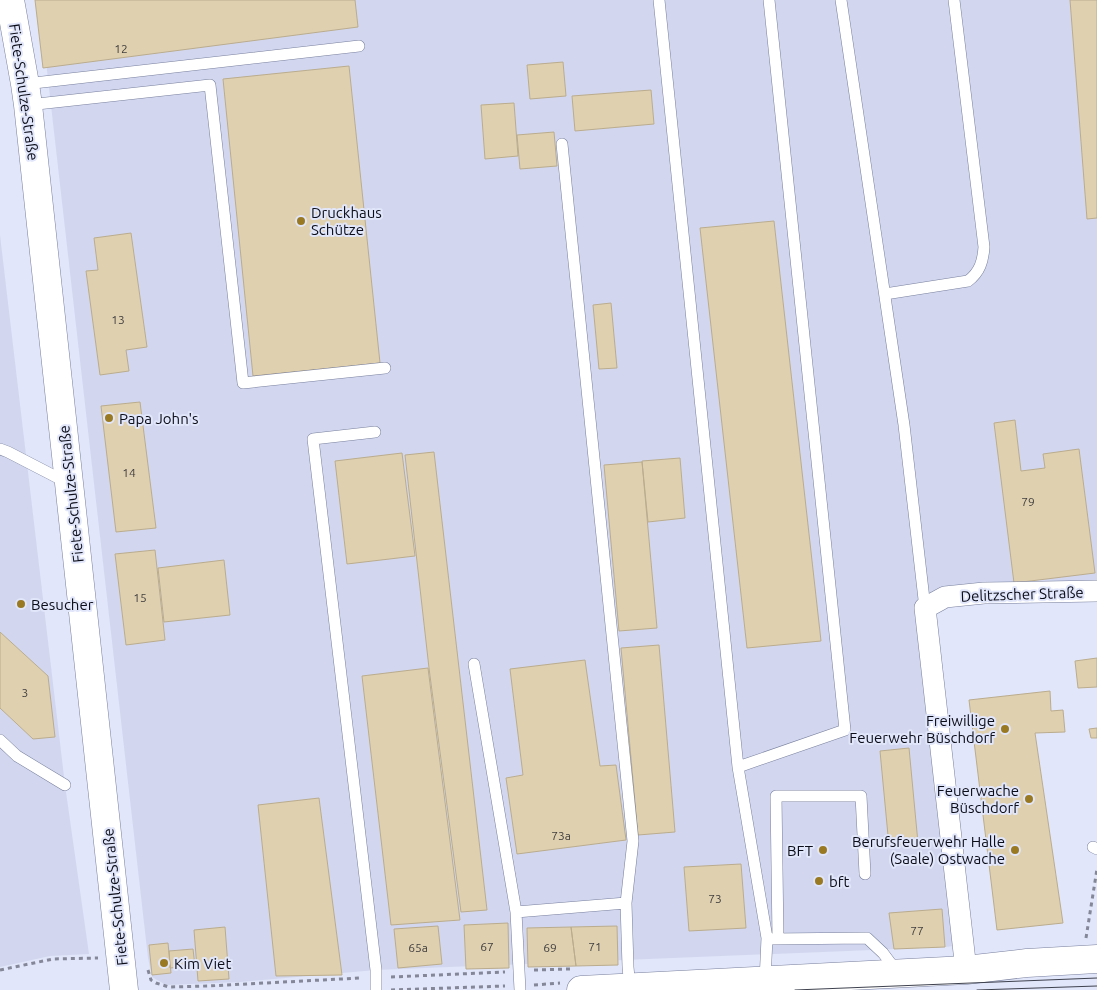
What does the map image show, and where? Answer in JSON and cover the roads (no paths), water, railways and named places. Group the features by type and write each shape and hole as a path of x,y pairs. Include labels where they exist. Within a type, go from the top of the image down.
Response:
{"street":[{"name":"Fiete-Schulze-Straße","path":"10,0 27,95 124,990"},
{"name":"Delitzscher Straße","path":"925,608 945,596 984,592 1097,591"},
{"path":"925,608 966,970"},
{"path":"581,990 966,970 1027,963 1091,950"}],"lane":[{"path":"660,0 738,767 772,939"},
{"path":"738,767 845,730 769,0"},
{"path":"841,0 904,425 925,608"},
{"path":"885,294 968,281 980,268 983,258 984,247 954,0"},
{"path":"27,95 359,46"},
{"path":"27,95 210,85 243,383 385,368"},
{"path":"562,144 633,841 626,902 630,988"},
{"path":"375,432 313,439 375,960 376,990"},
{"path":"0,449 70,484"},
{"path":"474,664 516,912 520,990"},
{"path":"0,740 17,756 65,785"},
{"path":"765,981 772,939 776,796 861,796 865,874"},
{"path":"516,912 626,902"},
{"path":"772,939 867,938 883,952 899,974"}],"tram line":[{"path":"795,990 1097,978"},
{"path":"977,990 1097,986"}],"place":[{"name":"Druckhaus Schütze","path":"301,221"},
{"name":"Papa John's","path":"109,418"},
{"name":"Besucher","path":"21,604"},
{"name":"Freiwillige Feuerwehr Büschdorf","path":"1005,729"},
{"name":"Feuerwache Büschdorf","path":"1029,799"},
{"name":"BFT","path":"823,850"},
{"name":"Berufsfeuerwehr Halle (Saale) Ostwache","path":"1015,850"},
{"name":"bft","path":"819,881"},
{"name":"Kim Viet","path":"164,963"}]}
